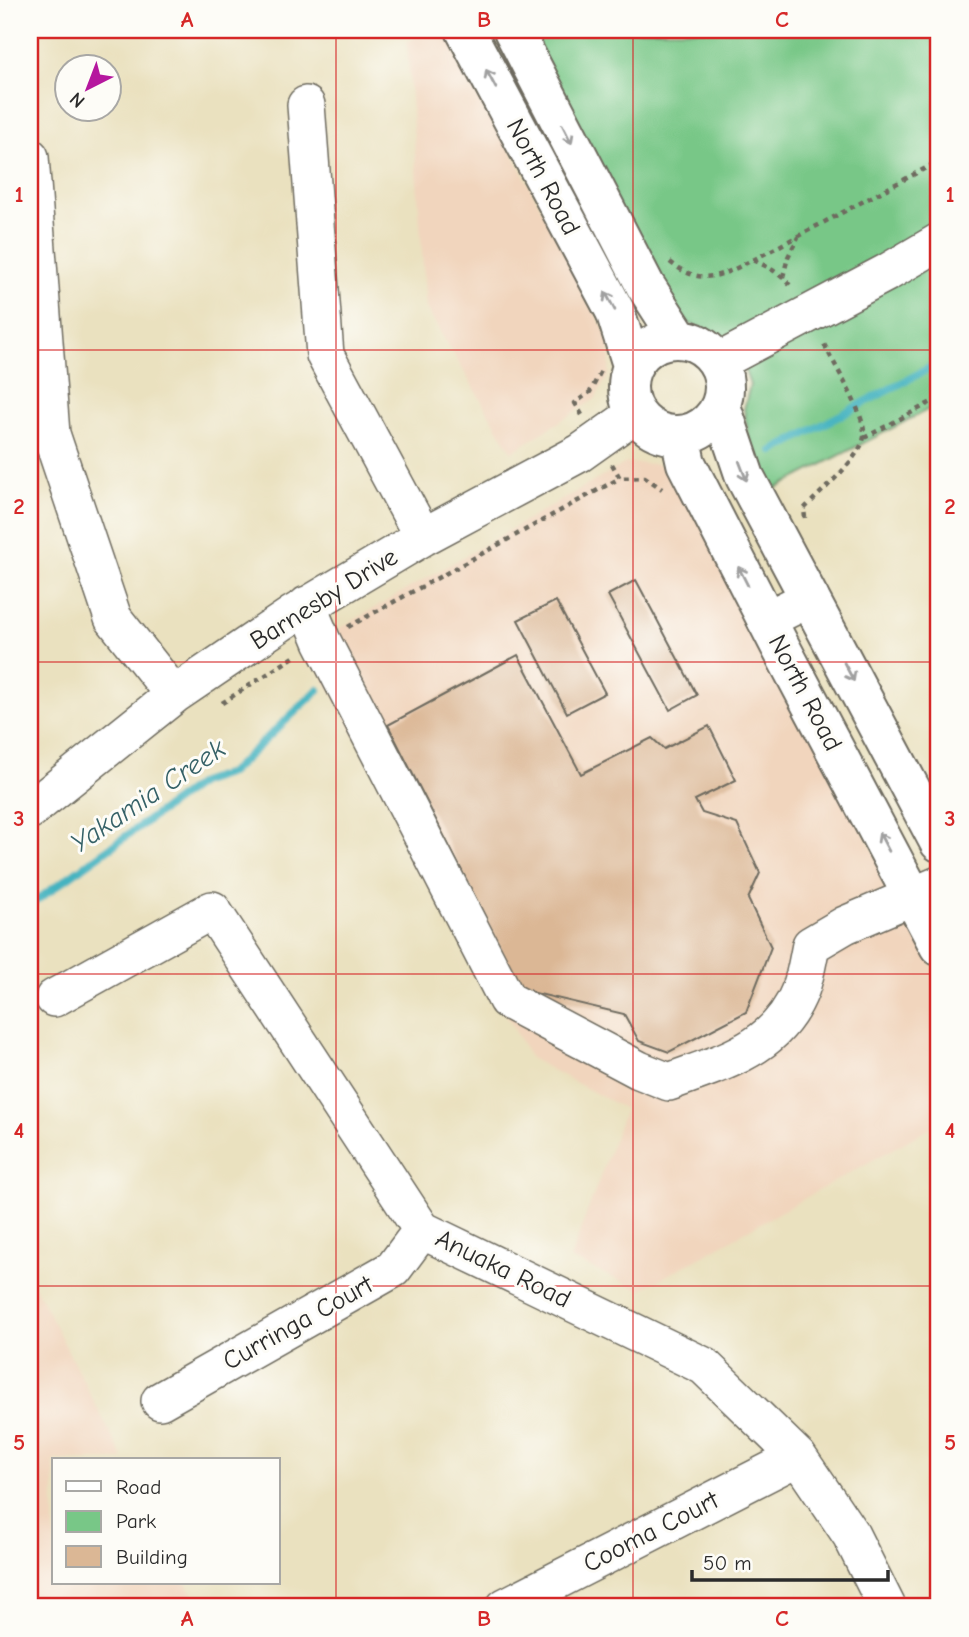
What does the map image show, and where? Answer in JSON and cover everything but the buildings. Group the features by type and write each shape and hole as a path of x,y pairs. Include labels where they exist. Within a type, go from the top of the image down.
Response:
{"main road":[{"name":"North Road","path":"465,30 615,311 632,365"},
{"name":"North Road","path":"513,30 645,285 679,338"},
{"path":"679,338 701,345 718,362 725,383 721,406 715,418 705,427 680,436 670,436 650,429 635,414 627,390 632,365 652,344 665,340 679,338"},
{"name":"North Road","path":"721,406 745,477 939,842"},
{"name":"North Road","path":"680,436 686,463 766,620 926,891 939,946"}],"street":[{"path":"306,105 326,355 423,537"},
{"path":"30,157 41,437 113,618 174,695"},
{"path":"718,362 939,242"},
{"name":"Barnesby Drive","path":"30,810 174,695 307,606 423,537 580,453 635,414"},
{"path":"766,620 810,598"},
{"path":"307,606 507,1000 639,1070 669,1082 736,1057 756,1045 776,1032 801,988 811,945 845,925 926,891"},
{"name":"Anuaka Road","path":"54,998 212,909 422,1230 704,1366 798,1457 850,1535 887,1607"},
{"name":"Curringa Court","path":"160,1401 393,1269 422,1230"},
{"name":"Cooma Court","path":"505,1607 798,1457"}],"path":[{"path":"664,258 684,274 702,277 725,275 939,161"},
{"path":"783,277 788,257 799,235"},
{"path":"752,260 783,277 798,295 862,417 864,438 855,456 804,509 805,521"},
{"path":"864,438 939,398"}],"shaded area":[{"path":"429,30 449,30 610,341 609,374 595,399 512,452 426,308 407,42"},
{"path":"626,463 657,464 680,472 939,979 939,1123 641,1290 570,1259 625,1109 530,1058 307,647"},
{"path":"30,1277 123,1458 52,1458 52,1584 187,1584 199,1607 30,1607"}],"green space":[{"path":"525,30 939,30 939,404 773,490 750,446 744,409 750,385 738,352 709,330 689,324 657,287"}],"waterway":[{"name":"Yakamia Creek","path":"773,451 939,363"},
{"name":"Yakamia Creek","path":"30,905 200,783 230,773 318,690"}]}
